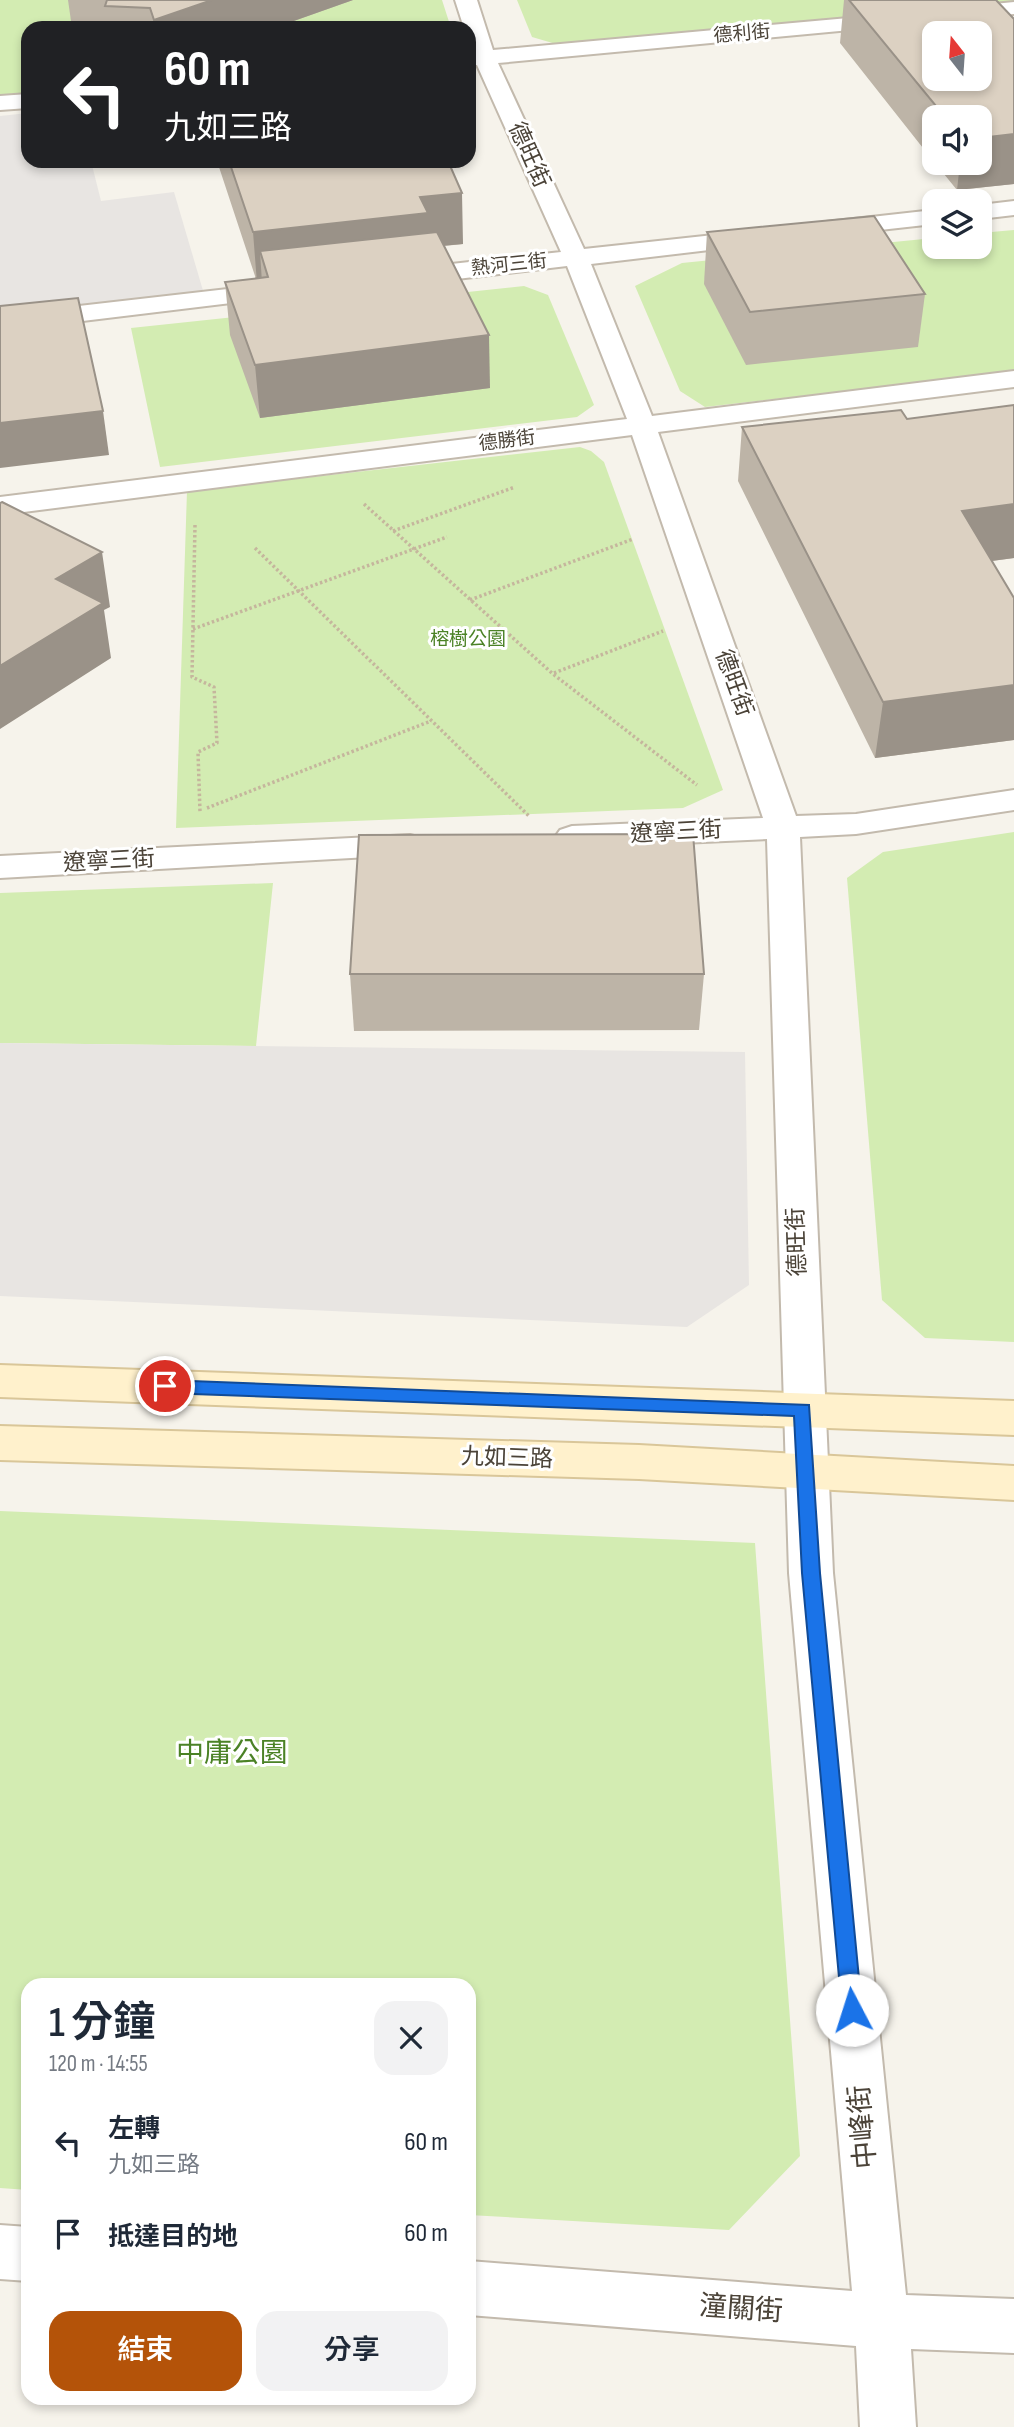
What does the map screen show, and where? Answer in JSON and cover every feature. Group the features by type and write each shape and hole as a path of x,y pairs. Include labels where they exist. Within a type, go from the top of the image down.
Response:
{"street":[{"name":"德旺街","path":"466,0 470,21"},
{"name":"德利街","path":"477,59 1014,8"},
{"name":"德旺街","path":"477,59 576,258 642,424 765,768 782,828 803,1409"},
{"path":"0,103 21,102"},
{"path":"992,211 1014,208"},
{"name":"熱河三街","path":"384,279 922,218"},
{"path":"0,323 302,289"},
{"name":"德勝街","path":"0,506 1014,379"},
{"name":"遼寧三街","path":"532,828 782,828 856,824 1014,800"},
{"name":"遼寧三街","path":"0,867 439,844"},
{"path":"0,1381 1014,1418"},
{"name":"中峰街","path":"803,1409 811,1573 882,2320 888,2427"},
{"name":"九如三路","path":"0,1443 625,1462 1014,1483"},
{"path":"0,2252 21,2254"},
{"name":"潼關街","path":"476,2289 882,2320 1014,2326"}],"path":[{"path":"393,531 524,485"},
{"path":"354,496 553,674 700,788"},
{"path":"195,520 192,677 214,687 216,743 198,752 200,821"},
{"path":"193,629 447,537"},
{"path":"470,600 635,539"},
{"path":"255,548 431,721 532,828"},
{"path":"553,674 668,630"},
{"path":"200,811 431,721"}],"green space":[{"path":"0,0 442,0 449,21 21,21 21,94 0,96"},
{"path":"517,0 1014,2 556,44 532,37"},
{"path":"1014,230 1014,372 705,407 680,391 635,286 682,263 922,239 922,259 992,259 992,232"},
{"path":"524,286 548,295 594,405 577,417 160,467 131,328"},
{"name":"榕樹公園","path":"580,447 591,451 604,462 723,790 683,808 176,828 187,491"},
{"path":"1014,832 1014,1342 925,1338 882,1300 847,878 883,852"},
{"path":"273,883 256,1046 0,1043 0,893"},
{"name":"中庸公園","path":"0,1511 755,1543 800,2156 729,2230 476,2215 476,1978 21,1978 21,2190 0,2188"}],"shaded area":[{"path":"21,114 21,168 93,168 101,201 174,192 204,294 0,317 0,116"},
{"path":"0,1043 745,1052 749,1285 687,1327 0,1296"}],"building":[{"path":"107,0 212,0 154,20 150,8 105,6"},
{"path":"849,0 996,0 1014,19 1014,134 992,137 992,105 935,105 924,91 992,91 992,21 922,21 922,89"},
{"path":"231,168 451,168 462,193 420,197 428,213 253,232"},
{"path":"874,216 925,294 750,312 707,232"},
{"path":"437,232 489,335 255,365 225,282 268,277 260,251"},
{"path":"78,298 103,411 0,423 0,306"},
{"path":"1014,405 1014,504 962,511 1014,598 1014,685 883,702 742,427 901,410 907,419"},
{"path":"0,503 102,552 56,579 103,603 0,666"},
{"path":"693,834 704,974 350,974 359,835"}],"route":[{"path":"165,1386 803,1409 811,1573 852,2010"}]}
